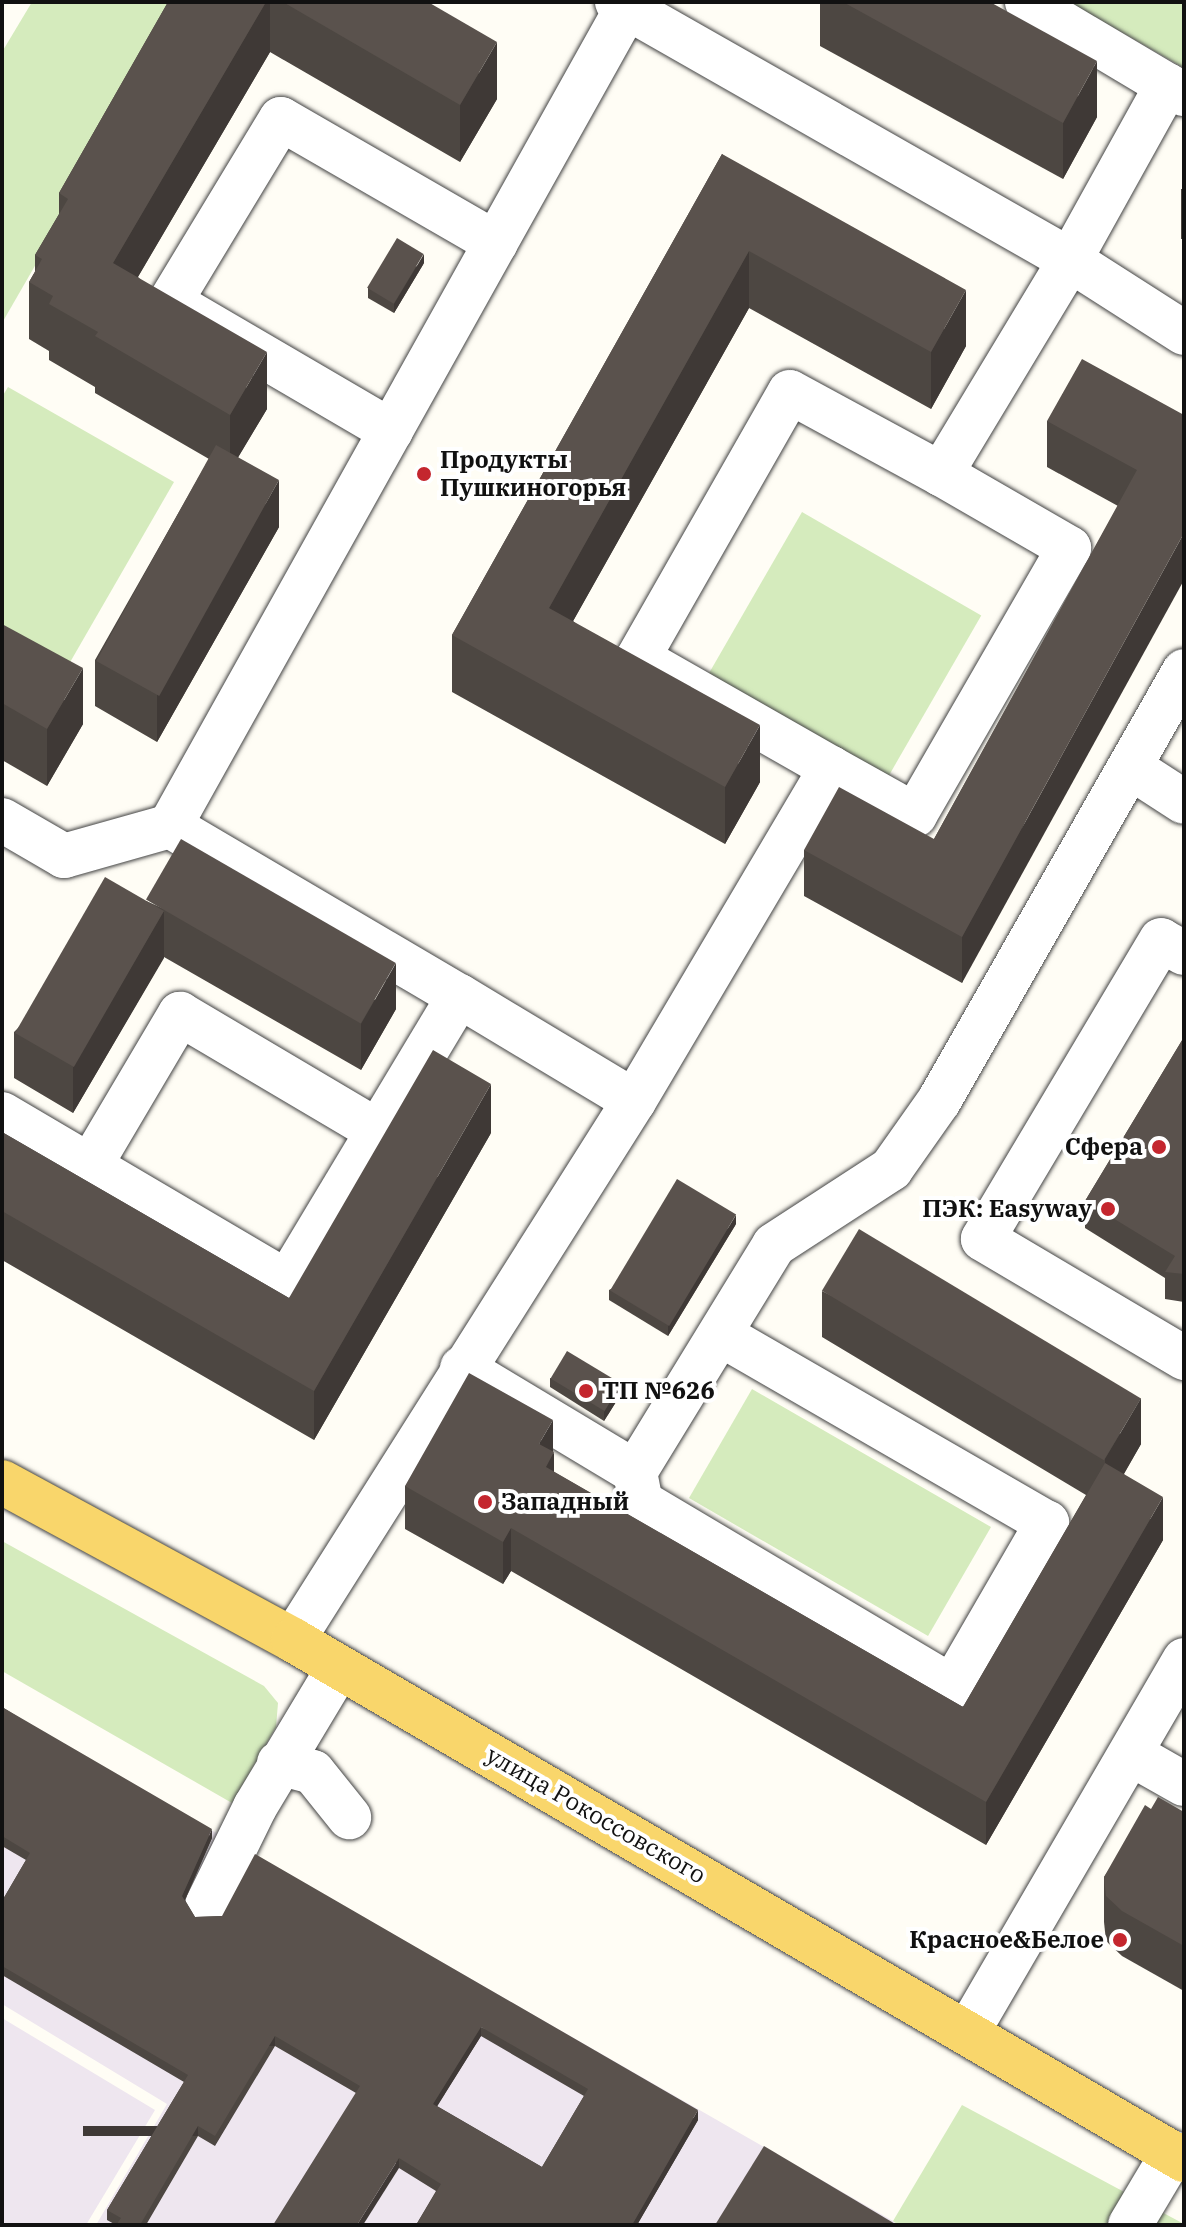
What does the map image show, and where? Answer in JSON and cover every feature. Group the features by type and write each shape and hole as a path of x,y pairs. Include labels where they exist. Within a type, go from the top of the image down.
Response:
{"main road":[{"name":"улица Рокоссовского","path":"2,1482 293,1640 969,2030 1179,2156"}],"lane":[{"path":"941,474 1176,90 1027,2"},
{"path":"2,820 64,856 170,826 496,243 625,4 1070,260 1184,333"},
{"path":"391,431 170,302 281,119 496,243"},
{"path":"790,392 941,474 1069,548 915,815 638,658 790,392"},
{"path":"721,1335 1047,1523 952,1687 641,1502 635,1472 774,1245 891,1169 939,1101 1184,671"},
{"path":"1130,767 1184,802"},
{"path":"293,1640 462,1368 634,1101 831,768"},
{"path":"170,826 634,1101"},
{"path":"1184,953 1161,940 983,1239 1184,1358"},
{"path":"2,1114 287,1282 459,996"},
{"path":"90,1166 180,1014 378,1131"},
{"path":"462,1368 635,1472"},
{"path":"969,2030 1184,1660"},
{"path":"207,1905 279,1763 339,1667"},
{"path":"1131,1754 1184,1784"},
{"path":"279,1763 313,1772 349,1817"},
{"path":"1130,2225 1179,2156"}],"shaded area":[{"path":"2,1710 898,2225 96,2225 167,2104 2,2004"},
{"path":"2,2018 155,2110 86,2225 2,2225"}],"green space":[{"path":"32,2 187,2 2,323 2,52"},
{"path":"1069,2 1184,2 1184,68"},
{"path":"8,387 174,482 65,671 2,634 2,397"},
{"path":"802,512 981,616 885,783 706,679"},
{"path":"752,1389 991,1527 928,1636 689,1498"},
{"path":"2,1541 264,1686 278,1703 276,1727 232,1803 2,1671"},
{"path":"962,2105 1184,2225 898,2225 893,2221"}],"building":[{"path":"168,2 266,2 113,263 267,352 230,415 95,336 98,332 49,304 53,296 29,282 42,259 35,255 68,199 59,193"},
{"path":"283,2 428,2 497,42 460,105"},
{"path":"843,2 990,2 1097,61 1063,123"},
{"path":"722,154 966,290 931,352 749,251 549,608 760,725 725,787 452,635"},
{"path":"397,238 424,254 394,304 367,288"},
{"path":"1082,359 1184,415 1184,533 962,937 804,850 839,787 934,839 1137,470 1047,421"},
{"path":"216,445 279,480 159,696 96,661"},
{"path":"2,624 83,668 47,729 2,703"},
{"path":"181,839 396,963 361,1024 146,900"},
{"path":"105,877 164,911 74,1067 15,1033"},
{"name":"Сфера","path":"1184,1037 1184,1274 1165,1272 1175,1256 1085,1201"},
{"path":"433,1050 491,1084 314,1391 2,1211 2,1132 289,1298"},
{"path":"677,1179 736,1215 669,1326 610,1290"},
{"path":"859,1229 1141,1398 1104,1460 822,1291"},
{"name":"ТП №626","path":"567,1351 621,1383 605,1411 551,1378"},
{"path":"469,1373 553,1420 539,1444 554,1452 546,1467 963,1707 1105,1463 1163,1497 986,1802 511,1528 503,1542 405,1486"},
{"path":"2,1707 212,1829 182,1896 195,1917 222,1916 255,1854 698,2110 632,2225 416,2225 441,2184 399,2158 357,2225 273,2225 360,2086 275,2036 215,2136 198,2126 140,2225 116,2225 121,2218 107,2210 188,2075 2,1966 2,1901 30,1853 2,1836","holes":["481,2027 588,2089 542,2167 433,2104"]},
{"path":"1158,1797 1184,1812 1184,1946 1122,1911 1106,1896 1104,1877 1145,1805 1151,1809"},
{"path":"764,2146 897,2225 715,2225"}],"place":[{"name":"Продукты Пушкиногорья","path":"424,474"},
{"name":"Сфера","path":"1159,1147"},
{"name":"ПЭК: Easyway","path":"1108,1209"},
{"name":"ТП №626","path":"586,1391"},
{"name":"Западный","path":"485,1502"},
{"name":"Красное&Белое","path":"1120,1940"}]}
